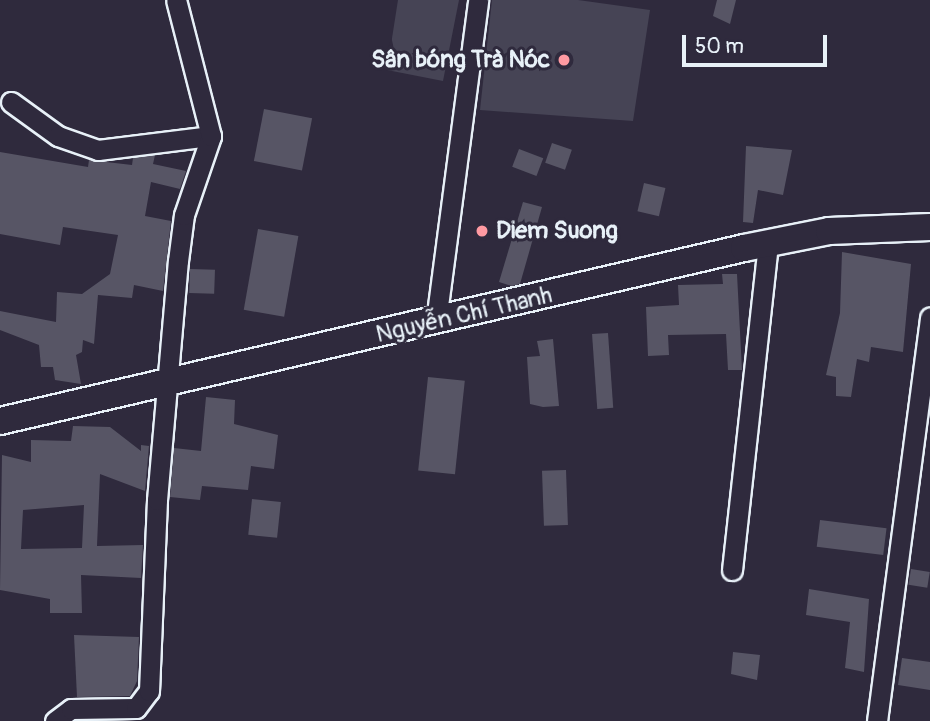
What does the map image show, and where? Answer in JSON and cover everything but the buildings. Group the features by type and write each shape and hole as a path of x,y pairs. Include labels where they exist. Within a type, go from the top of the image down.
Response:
{"main road":[{"name":"Nguyễn Chí Thanh","path":"0,421 829,231 930,227"}],"street":[{"path":"55,721 71,709 135,708 149,691 166,384 184,215 211,136 176,0"},
{"path":"436,321 478,0"},
{"path":"11,102 58,136 98,150 211,136"},
{"path":"732,570 768,244"},
{"path":"877,721 930,317"}],"shaded area":[{"path":"398,0 459,0 443,81 387,70"},
{"name":"Sân bóng Trà Nóc","path":"492,0 578,0 650,10 633,121 480,110"}],"place":[{"name":"Sân bóng Trà Nóc","path":"564,60"},
{"name":"Diem Suong","path":"482,231"}]}
